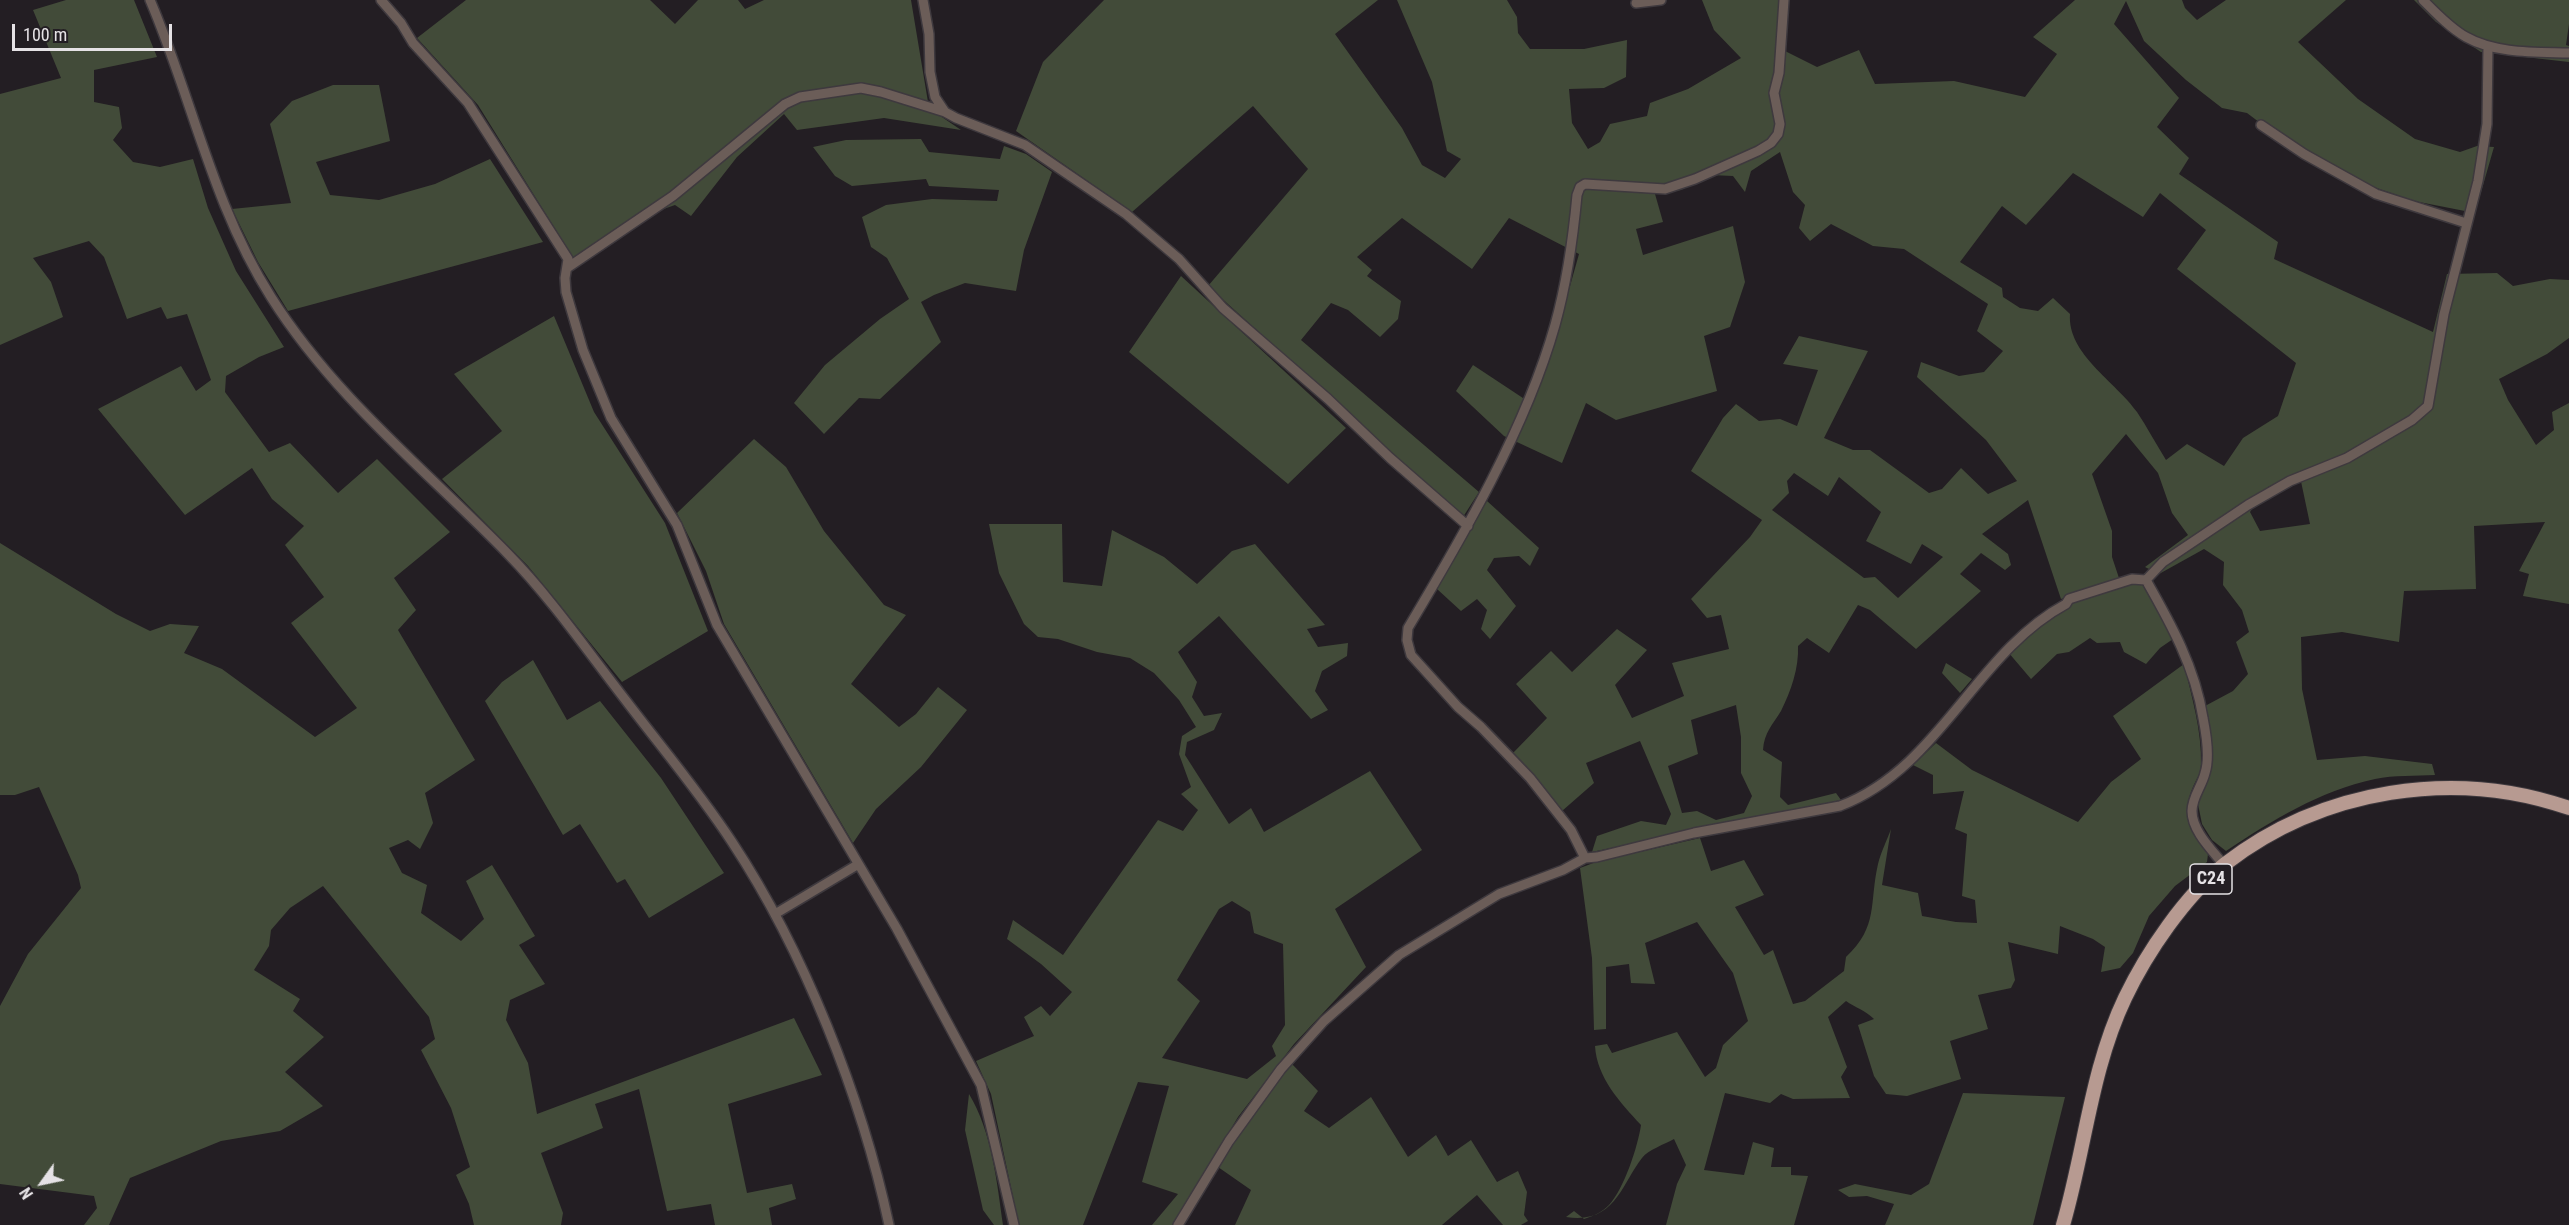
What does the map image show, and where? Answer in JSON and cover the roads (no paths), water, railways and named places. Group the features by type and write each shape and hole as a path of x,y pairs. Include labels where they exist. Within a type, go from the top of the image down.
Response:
{"main road":[{"name":"C24","path":"2063,1225 2108,1041 2124,999 2146,958 2171,924 2200,889 2224,865 2255,843 2324,809 2396,791 2428,788 2479,789 2529,796 2569,808"}],"street":[{"path":"150,0 183,84 216,186 229,218 271,297 321,366 361,412 510,556 559,613 732,842 775,915 802,970 858,1111 879,1177 889,1225"},
{"path":"381,0 401,23 413,43 468,103 568,259 565,278 566,292 583,350 611,418 677,525 717,625 926,979 981,1085 1014,1225"},
{"path":"923,0 929,34 930,72 935,97 945,112"},
{"path":"1636,3 1661,0"},
{"path":"1585,858 1571,830 1530,778 1481,727 1458,707 1411,656 1407,640 1408,628 1468,526 1512,436 1551,337 1572,245 1577,195 1580,188 1585,184 1665,189 1758,152 1771,143 1778,134 1780,124 1774,93 1779,73 1784,0"},
{"path":"2423,0 2466,37 2488,46 2531,52 2569,53"},
{"path":"1178,1225 1265,1090 1324,1021 1399,954 1417,942 1499,894 1570,867 1585,858 1598,857 1694,833 1840,806 1854,801 1895,775 1909,762 1935,736 2000,658 2031,626 2066,604 2069,599 2132,579 2146,579 2178,551 2248,505 2290,481 2347,458 2422,413 2428,406 2444,314 2478,180 2487,124 2488,46"},
{"path":"567,268 673,196 785,104 800,97 861,88 881,92 945,112 1025,145 1126,214 1179,259 1223,308 1328,399 1398,465 1468,526"},
{"path":"2261,125 2304,154 2376,194 2466,223"},
{"path":"2146,579 2185,653 2196,685 2203,718 2206,772 2195,795 2192,812 2196,826 2224,865"},
{"path":"775,915 857,865"}]}
